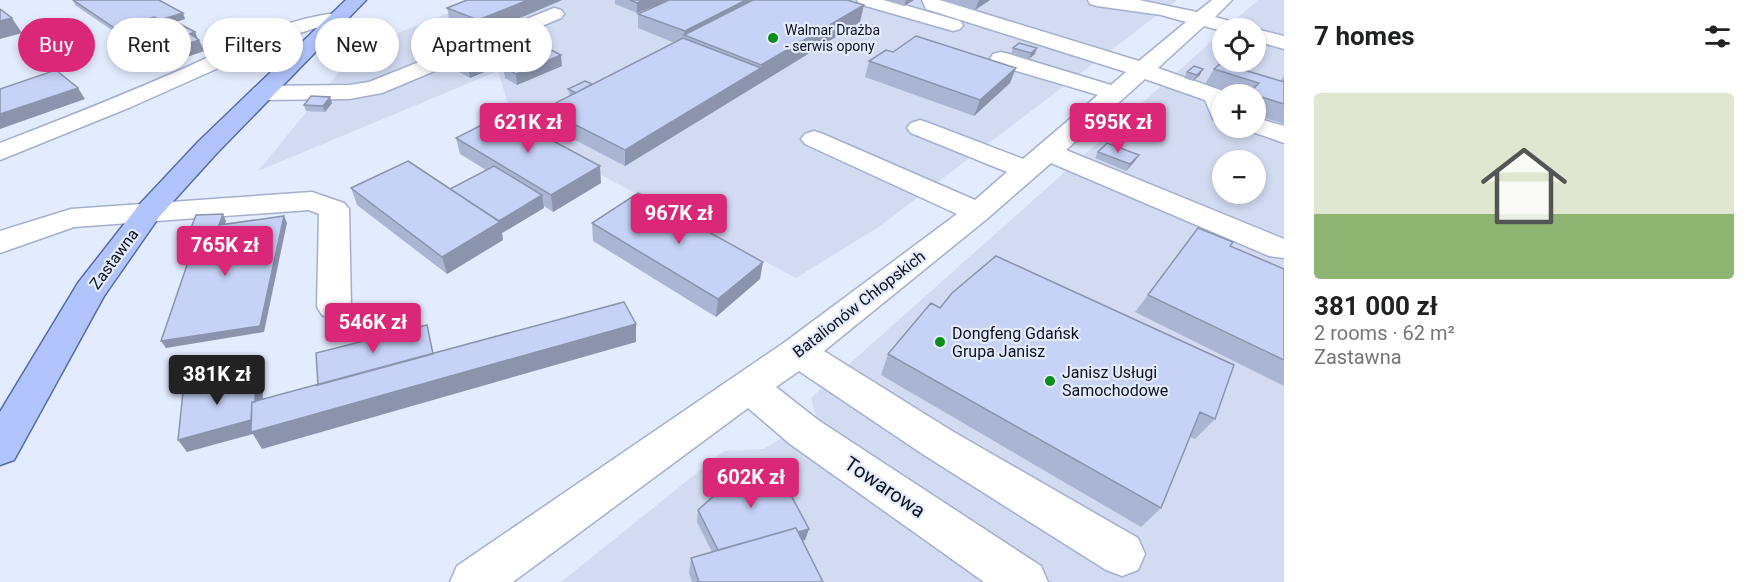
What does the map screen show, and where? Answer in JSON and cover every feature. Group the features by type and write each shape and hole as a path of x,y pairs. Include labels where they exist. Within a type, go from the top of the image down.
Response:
{"main road":[{"name":"Zastawna","path":"0,448 90,291 149,210 347,9"}],"street":[{"path":"866,0 1129,81"},
{"path":"931,0 933,6 1100,55 1129,81"},
{"path":"1097,0 1162,9 1212,10"},
{"name":"Zastawna","path":"0,152 279,34 347,9"},
{"name":"Batalionów Chłopskich","path":"474,582 798,352 978,212 1212,10"},
{"path":"262,93 349,92 374,88 554,14"},
{"path":"1266,38 1284,43"},
{"path":"1001,59 1212,95"},
{"path":"920,128 1037,161 1280,249"},
{"path":"1266,129 1284,135"},
{"path":"814,139 978,212"},
{"path":"0,243 28,231 71,218 149,210 312,201 334,209 334,308"},
{"path":"798,352 938,443 1122,554"},
{"name":"Towarowa","path":"749,387 804,432 1024,582"}],"shaded area":[{"path":"481,0 1177,0 880,226 796,278 516,130 498,72 552,72 552,18 436,18"},
{"path":"1258,0 1284,0 1284,582 561,582 724,451 764,449 816,417 811,398 1212,41 1212,72 1266,72 1266,18 1237,18"},
{"path":"411,28 411,72 496,72 258,171 339,72 399,72 399,33"}],"building":[{"path":"73,0 159,0 183,13 167,18 107,18 107,23"},
{"path":"467,0 528,0 483,18 473,18 447,8"},
{"path":"669,0 746,0 685,31 638,14"},
{"name":"Walmar Drażba - serwis opony","path":"753,0 847,0 864,5 761,65 684,35"},
{"path":"0,9 12,18 0,21"},
{"path":"191,35 199,40 191,43"},
{"path":"916,36 1016,68 980,100 869,61 886,50 893,52"},
{"path":"683,38 761,68 625,150 544,109"},
{"path":"1019,43 1037,48 1031,53 1013,48"},
{"path":"552,50 561,55 552,59"},
{"path":"1194,66 1203,69 1197,75 1187,72"},
{"path":"50,72 58,72 78,88 0,114 0,89"},
{"path":"1224,72 1251,72 1284,82 1284,104 1266,98 1266,84"},
{"path":"585,81 592,84 576,93 568,89"},
{"path":"311,96 330,97 323,106 304,105"},
{"path":"503,114 600,166 551,195 456,138"},
{"path":"1139,116 1147,119 1138,126 1130,123"},
{"path":"1107,143 1139,155 1130,164 1098,152"},
{"path":"408,161 500,222 442,257 351,188"},
{"path":"494,166 542,195 499,221 450,189"},
{"path":"638,193 763,262 718,299 592,223"},
{"path":"223,214 219,225 284,216 260,326 161,341 200,227 191,228 196,215"},
{"path":"1198,228 1233,242 1230,246 1284,269 1284,360 1148,295"},
{"path":"996,256 1234,365 1215,419 1200,412 1161,508 888,354 931,303 940,308 952,293"},
{"path":"624,302 636,324 251,432 252,402"},
{"path":"427,325 433,354 318,385 316,353"},
{"path":"256,374 255,402 252,402 251,420 178,440 183,392"},
{"path":"749,465 778,471 809,529 798,532 796,528 718,550 698,510"},
{"path":"796,528 823,582 699,582 691,558"}],"place":[{"name":"Walmar Drażba - serwis opony","path":"773,38"},
{"name":"Dongfeng Gdańsk Grupa Janisz","path":"940,342"},
{"name":"Janisz Usługi Samochodowe","path":"1050,381"}]}
